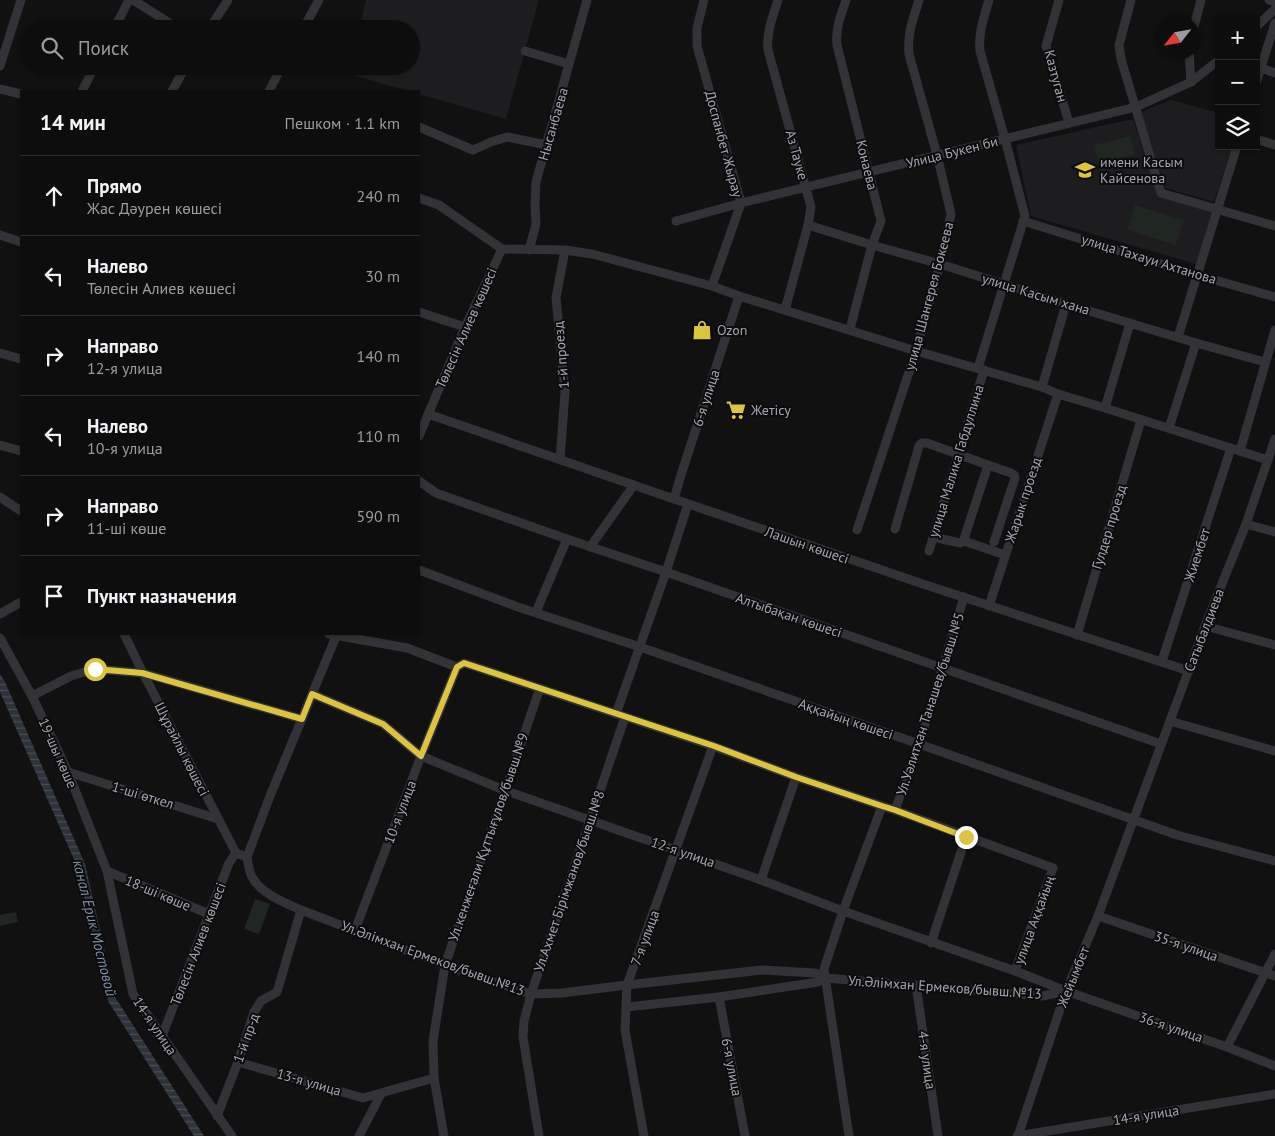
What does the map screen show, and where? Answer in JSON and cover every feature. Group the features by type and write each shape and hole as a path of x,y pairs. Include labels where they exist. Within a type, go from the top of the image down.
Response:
{"street":[{"path":"0,66 21,0"},
{"path":"119,20 131,0 164,20"},
{"path":"215,20 228,0"},
{"path":"308,20 319,0"},
{"name":"Нысанбаева","path":"529,250 536,224 534,206 536,182 587,0"},
{"name":"Доспанбет Жырау","path":"704,0 697,28 697,46 741,203 712,286"},
{"name":"Аз Тауке","path":"778,0 767,42 768,50 811,206 808,225 785,310"},
{"name":"Конаева","path":"846,0 837,28 837,45 881,217 850,330"},
{"name":"улица Шангерея Бокеева","path":"857,530 916,350 940,264 951,210 909,54 909,36 919,0"},
{"name":"улица Малика Габдуллина","path":"929,551 958,455 1025,213 980,51 980,29 989,0"},
{"name":"Казтуган","path":"1059,0 1046,46 1069,123"},
{"path":"1131,0 1120,46 1121,59 1161,193 1275,226"},
{"path":"1197,15 1201,0"},
{"path":"1269,0 1275,2"},
{"path":"1260,23 1275,9"},
{"path":"1260,71 1275,23"},
{"path":"525,51 569,64"},
{"path":"1190,60 1191,82"},
{"name":"Улица Букен би","path":"676,221 741,203 1136,107 1191,82 1215,63"},
{"path":"1261,68 1275,73"},
{"path":"83,90 90,75"},
{"path":"173,90 181,75"},
{"path":"270,90 277,75"},
{"path":"0,88 20,94"},
{"path":"420,127 473,150 507,137 547,145"},
{"path":"1260,140 1275,145"},
{"path":"1178,337 1236,150"},
{"path":"420,198 439,205 502,249 564,250 592,254 712,286 1268,460"},
{"name":"улица Тахауи Ахтанова","path":"1023,222 1197,275 1275,296"},
{"name":"улица Касым хана","path":"808,225 1196,343 1266,362"},
{"path":"0,236 20,242"},
{"name":"Төлесін Алиев көшесі","path":"420,434 502,249"},
{"name":"1-й проезд","path":"560,460 565,392 556,298 564,250"},
{"name":"6-я улица","path":"674,500 739,296"},
{"path":"1042,388 1066,304"},
{"path":"420,312 466,327"},
{"path":"1105,408 1130,323"},
{"name":"Жиембет","path":"1162,662 1266,362 1275,330"},
{"path":"1169,428 1196,343"},
{"path":"0,353 20,359"},
{"name":"Жарык проезд","path":"989,606 1058,394"},
{"name":"Лашын көшесі","path":"428,414 964,598 1189,671"},
{"name":"Гулдер проезд","path":"1077,635 1141,420"},
{"name":"Сатыбалдиева","path":"1134,820 1205,626 1246,524 1275,439"},
{"path":"895,529 919,446 922,443 927,443 1014,475 1015,478 994,542"},
{"path":"0,445 20,451"},
{"path":"932,537 960,543 965,539 988,465"},
{"name":"Алтыбақан көшесі","path":"420,482 436,493 567,540 666,572 1161,744"},
{"path":"590,547 634,485"},
{"path":"0,497 20,511"},
{"name":"Ул.Ахмет Бірімжанов/бывш.№8","path":"539,1136 523,1037 524,1020 590,819 640,647 688,504"},
{"path":"1246,524 1275,532"},
{"path":"965,539 967,542 1005,555"},
{"path":"536,612 567,540"},
{"name":"Аққайың көшесі","path":"420,570 518,607 640,647 1177,835 1275,861"},
{"name":"Ул.Уәлитхан Танашев/бывш.№5","path":"895,810 919,744 964,598"},
{"path":"0,614 20,603"},
{"path":"1205,626 1275,645"},
{"name":"Шұрайлы көшесі","path":"124,635 142,673 236,853"},
{"path":"236,853 247,857 334,635"},
{"path":"339,635 407,648 457,667 464,663 714,746 966,837 931,943"},
{"name":"19-шы көше","path":"0,638 32,696 68,772 107,871"},
{"name":"10-я улица","path":"354,930 457,667"},
{"path":"32,696 70,676 95,669 142,673 302,719"},
{"name":"Ул.кенжеғали Құттығұлов/бывш.№9","path":"444,1136 434,1078 433,1042 445,965 540,688"},
{"name":"12-я улица","path":"312,694 383,724 421,756 504,790 761,880 1066,991"},
{"path":"1170,721 1275,751"},
{"name":"7-я улица","path":"644,1136 625,1030 627,985 714,746"},
{"name":"1-шi өткел","path":"68,772 218,819"},
{"path":"761,880 796,777"},
{"name":"Ул.Уәлитхан Танашев/бывш.№5","path":"849,1136 824,969 843,911 882,806"},
{"name":"Жейымбет","path":"1018,1136 1066,991 1098,916 1134,820"},
{"name":"улица Аққайың","path":"966,837 1052,868 1015,971"},
{"name":"Төлесін Алиев көшесі","path":"162,1036 228,863 236,853"},
{"name":"Ул.Әлімхан Ермеков/бывш.№13","path":"247,857 252,877 261,888 301,910 445,965 531,994 562,993 762,970 815,973 824,978 1043,996 1066,991"},
{"name":"18-ші көше","path":"107,871 209,914"},
{"name":"14-я улица","path":"107,871 133,994 232,1136"},
{"name":"1-й пр-д","path":"217,1116 238,1062 254,1012 261,1001 277,992 301,910"},
{"name":"35-я улица","path":"1098,916 1270,975"},
{"path":"1227,1047 1270,975 1275,954"},
{"name":"Ул.Әлімхан Ермеков/бывш.№13","path":"627,1007 719,997 818,982 824,978"},
{"name":"4-я улица","path":"916,985 938,1136"},
{"name":"36-я улица","path":"1066,991 1227,1047 1275,1066"},
{"name":"6-я улица","path":"719,997 745,1136"},
{"name":"13-я улица","path":"238,1062 363,1098 434,1078"},
{"path":"359,1136 381,1094"},
{"name":"14-я улица","path":"1018,1136 1275,1094"}],"shaded area":[{"path":"366,0 539,0 506,119 420,94 420,90 405,90 352,75 420,75 420,20 361,20"},
{"path":"1171,100 1215,112 1215,150 1231,150 1214,202 1165,188 1141,112"},
{"name":"имени Касым Кайсенова","path":"1133,119 1157,194 1212,212 1196,264 1031,216 1016,145"},
{"path":"1130,136 1135,154 1099,164 1094,145"},
{"path":"1135,205 1184,220 1176,245 1127,230"},
{"path":"255,899 270,904 259,934 244,929"},
{"path":"16,912 18,922 0,926 0,915"}],"water":[{"name":"канал Ерик Мостовой","path":"0,674 85,864 115,997 204,1136 194,1136 108,1001 77,866 0,692"}],"place":[{"name":"имени Касым Кайсенова","path":"1085,170"},
{"name":"Ozon","path":"702,330"},
{"name":"Жетісу","path":"736,410"}],"route":[{"path":"95,669 142,673 302,719 312,694 383,724 421,756 457,667 464,663 714,746 966,837"}]}
